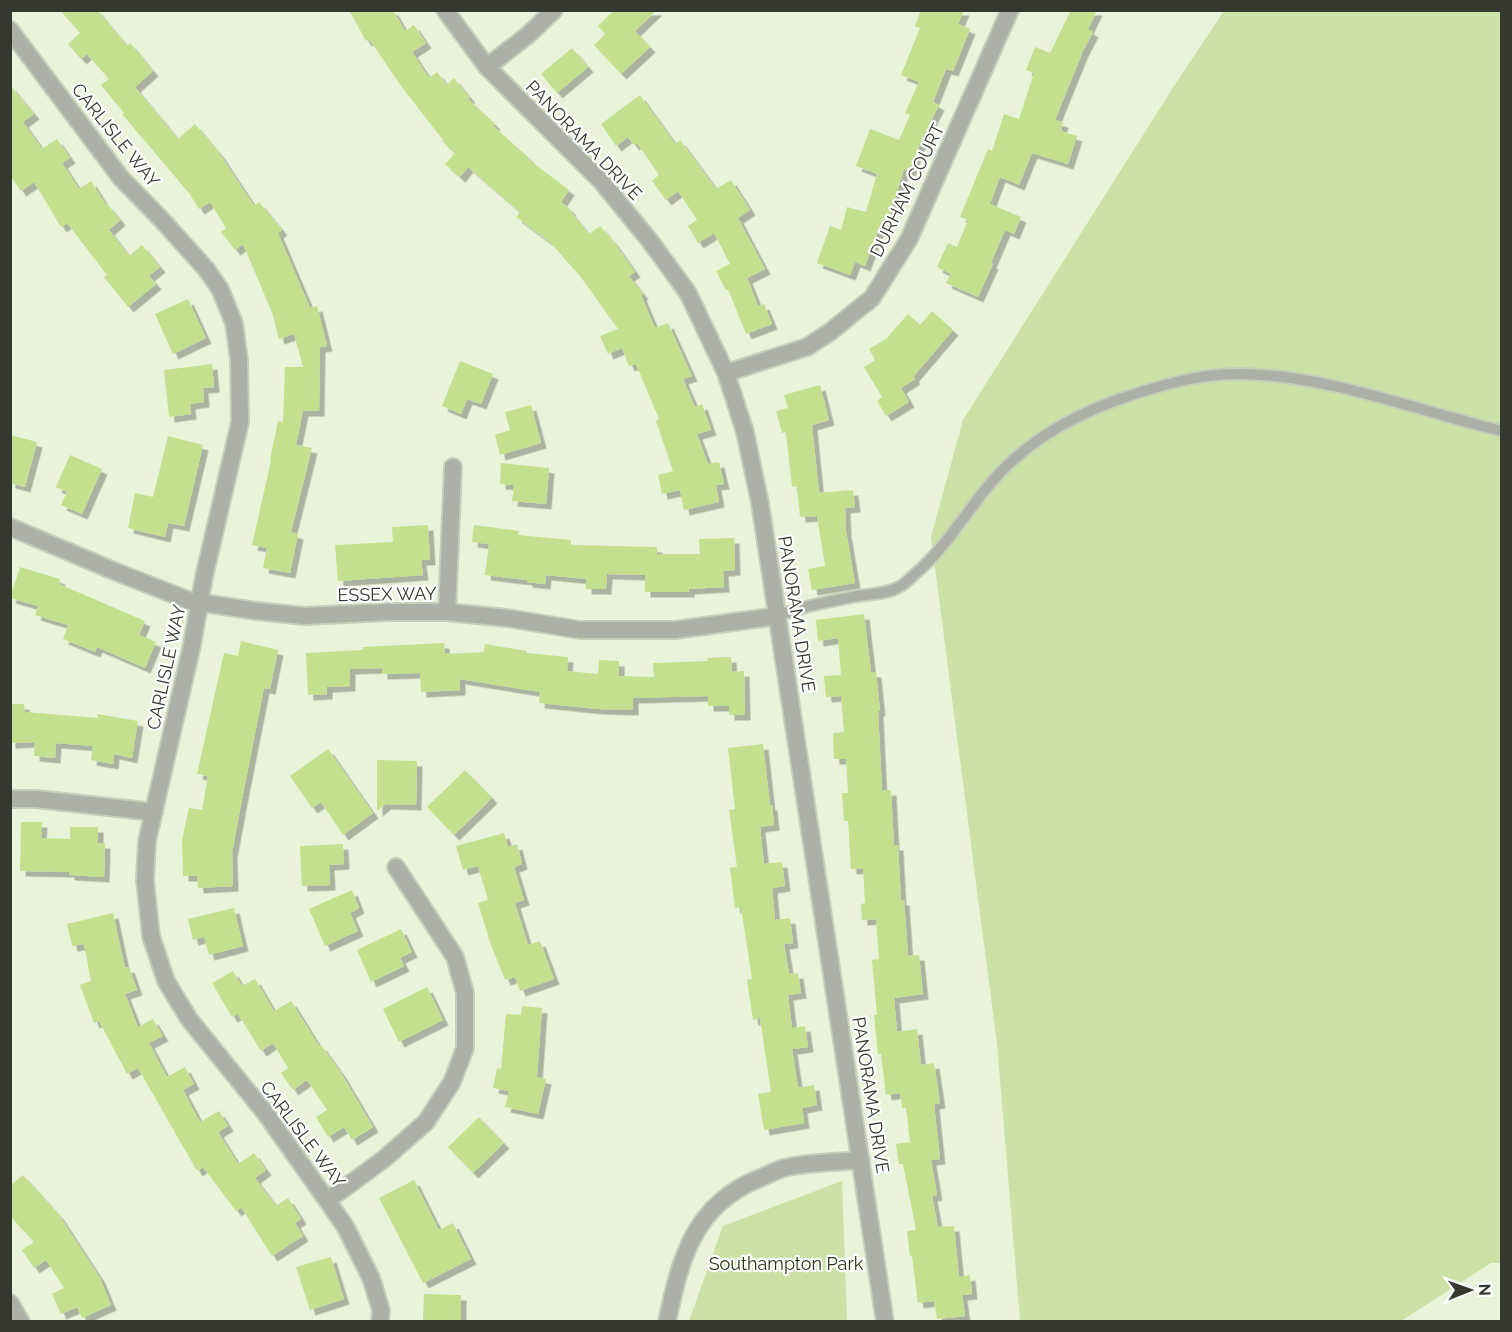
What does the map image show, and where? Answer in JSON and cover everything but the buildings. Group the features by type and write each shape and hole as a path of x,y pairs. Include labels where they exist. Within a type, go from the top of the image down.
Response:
{"street":[{"name":"PANORAMA DRIVE","path":"445,10 487,67 601,181 650,241 688,293 726,373 747,442 760,503 885,1322"},
{"path":"487,67 528,35 554,10"},
{"name":"DURHAM COURT","path":"726,373 807,347 830,332 872,298 909,239 1010,10"},
{"name":"CARLISLE WAY","path":"10,30 121,178 206,269 220,289 234,323 239,360 240,422 147,841 145,880 151,936 166,981 189,1019 266,1114 345,1226 371,1278 381,1310 380,1322"},
{"path":"447,612 453,467"},
{"name":"ESSEX WAY","path":"10,526 190,601 257,611 304,616 447,612 507,618 580,630 675,630 778,616"},
{"path":"10,799 36,799 154,812"},
{"path":"328,1200 384,1159 426,1122 452,1082 465,1048 465,993 455,957 396,867"},
{"path":"667,1322 676,1276 688,1244 712,1210 738,1187 786,1167 861,1160"},
{"path":"10,1303 21,1322"}],"lane":[{"path":"778,616 796,609 898,588 921,570 994,480 1028,448 1070,420 1093,408 1162,386 1235,374 1295,378 1502,431"}],"green space":[{"path":"1224,11 1501,11 1501,1263 1491,1263 1401,1321 1020,1321 997,1044 931,537 963,420 1174,86"},
{"name":"Southampton Park","path":"842,1181 847,1321 689,1321 723,1226"}]}
